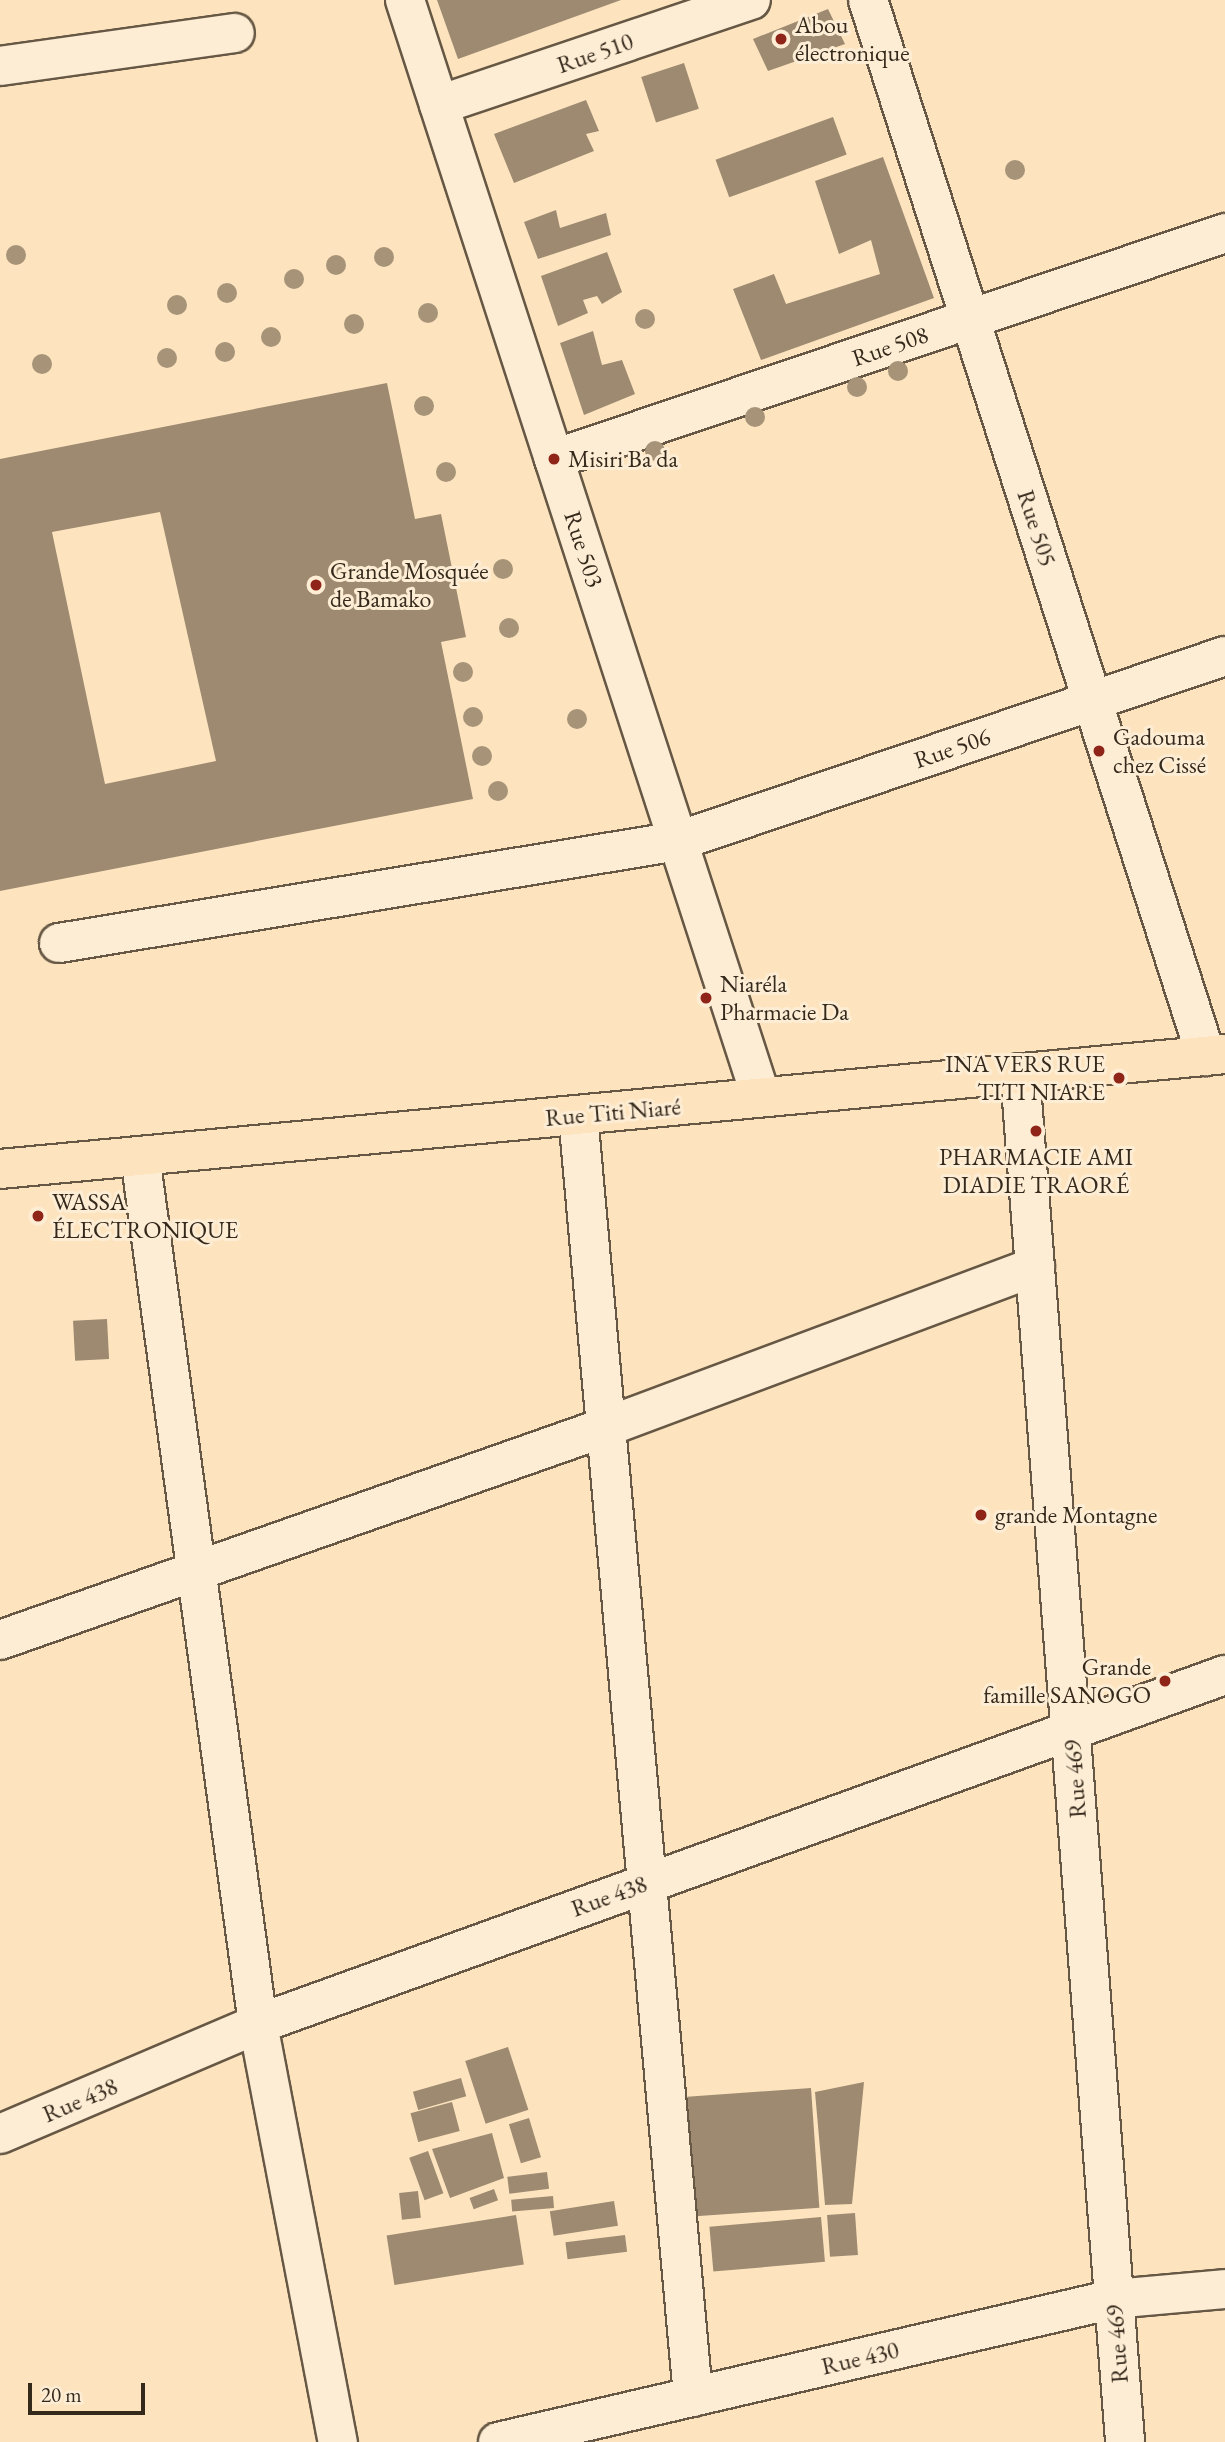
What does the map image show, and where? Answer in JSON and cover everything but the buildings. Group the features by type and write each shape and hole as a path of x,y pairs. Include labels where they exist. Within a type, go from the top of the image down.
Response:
{"main road":[{"name":"Rue Titi Niaré","path":"0,1169 1216,1055"}],"street":[{"name":"Rue 503","path":"405,0 761,1097"},
{"name":"Rue 510","path":"439,105 751,0"},
{"name":"Rue 505","path":"868,0 1093,701 1216,1055"},
{"path":"0,66 235,33"},
{"name":"Rue 508","path":"554,459 1225,233"},
{"name":"Rue 506","path":"59,943 678,841 1225,656"},
{"name":"Rue 469","path":"1020,1073 1125,2442"},
{"path":"578,1115 693,2397"},
{"path":"140,1156 258,2024 338,2442"},
{"path":"0,1640 606,1427 1035,1266"},
{"name":"Rue 438","path":"0,2134 258,2024 1225,1675"},
{"name":"Rue 430","path":"498,2442 1114,2298 1225,2289"}],"place":[{"name":"Abou électronique","path":"781,39"},
{"name":"Misiri Ba da","path":"554,459"},
{"name":"Grande Mosquée de Bamako","path":"316,585"},
{"name":"Gadouma chez Cissé","path":"1099,751"},
{"name":"Niaréla Pharmacie Da","path":"706,998"},
{"name":"INA VERS RUE TITI NIARE","path":"1119,1078"},
{"name":"PHARMACIE AMI DIADIE TRAORÉ","path":"1036,1131"},
{"name":"WASSA ÉLECTRONIQUE","path":"38,1216"},
{"name":"grande Montagne","path":"981,1515"},
{"name":"Grande famille SANOGO","path":"1165,1681"}]}
